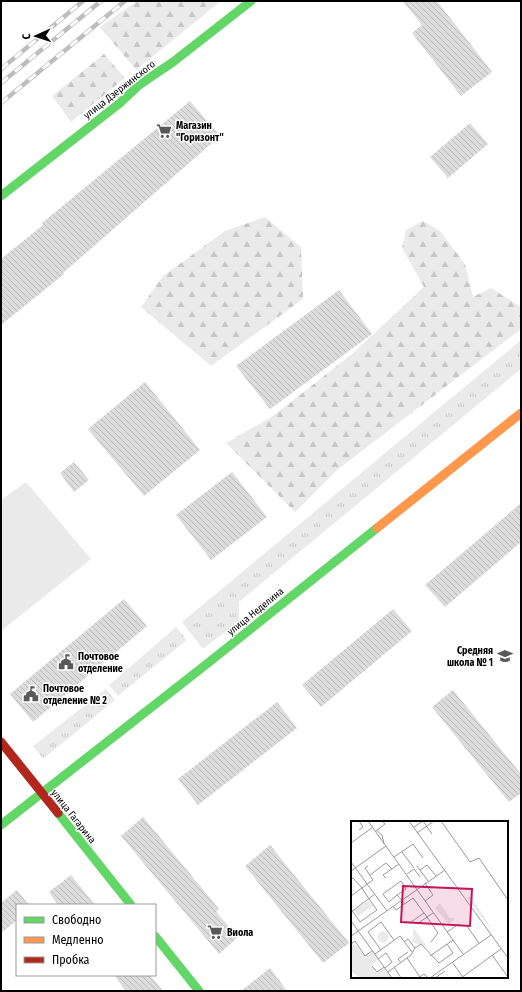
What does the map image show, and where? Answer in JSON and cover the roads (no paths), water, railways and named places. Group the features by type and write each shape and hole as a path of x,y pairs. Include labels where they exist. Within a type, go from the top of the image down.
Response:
{"street":[{"name":"улица Дзержинского","path":"1,196 140,85 173,62 251,1"},
{"name":"улица Неделина","path":"1,825 208,663 521,413"},
{"name":"улица Гагарина","path":"1,742 130,904"},
{"path":"156,937 199,991"}],"railway":[{"path":"1,69 83,1"},
{"path":"1,83 101,1"},
{"path":"1,103 125,1"}],"place":[{"name":"Магазин \"Горизонт\"","path":"164,131"},
{"name":"Средняя школа № 1","path":"505,656"},
{"name":"Почтовое отделение","path":"66,662"},
{"name":"Почтовое отделение № 2","path":"31,694"},
{"name":"Виола","path":"215,932"}]}
